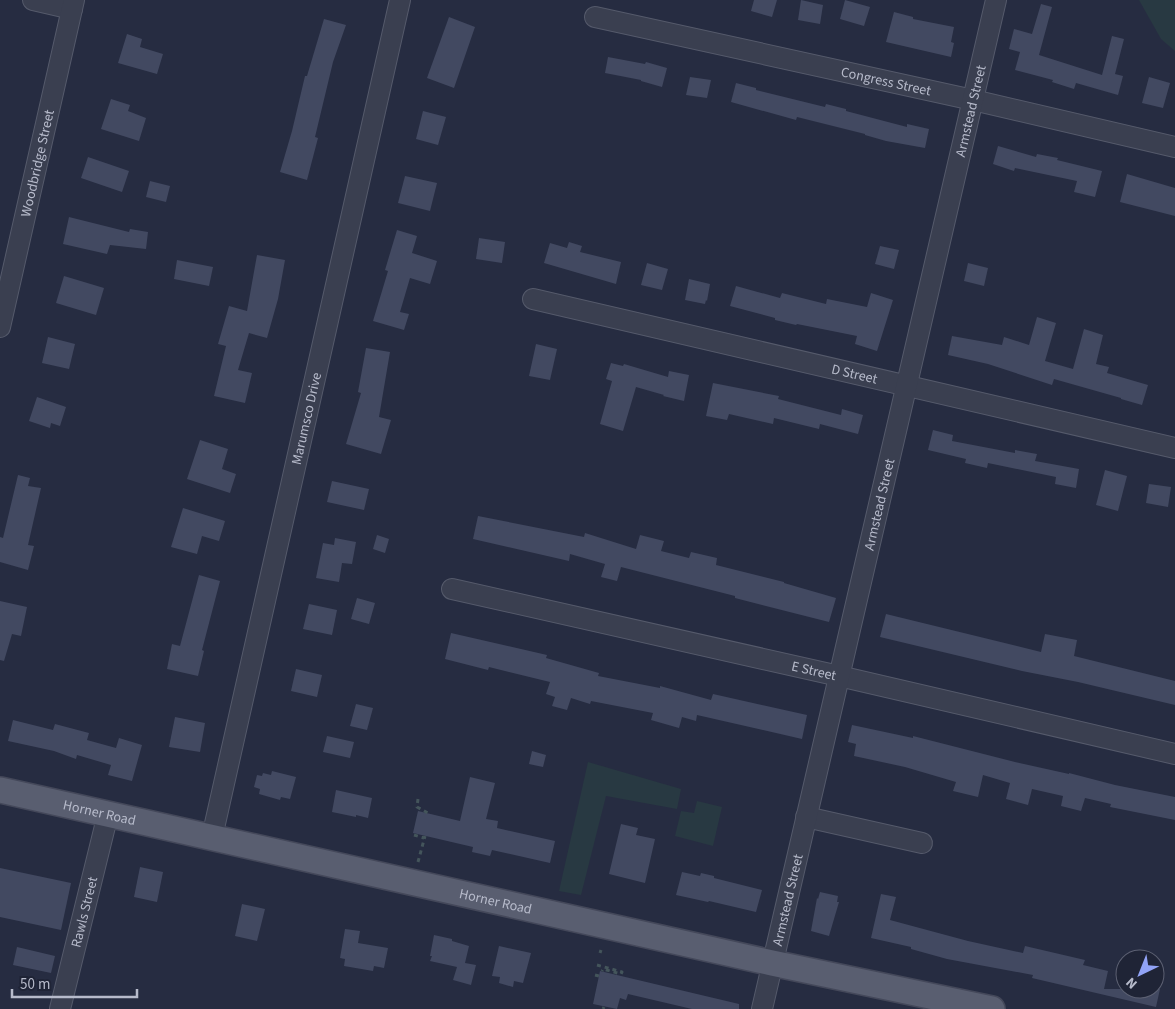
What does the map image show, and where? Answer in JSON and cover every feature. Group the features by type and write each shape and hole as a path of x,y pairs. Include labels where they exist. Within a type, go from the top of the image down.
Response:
{"main road":[{"name":"Horner Road","path":"0,790 772,963 992,1009"}],"street":[{"path":"33,0 73,4"},
{"name":"Marumsco Drive","path":"212,837 400,0"},
{"name":"Armstead Street","path":"762,1009 996,0"},
{"name":"Woodbridge Street","path":"0,327 73,4"},
{"name":"Congress Street","path":"595,17 1175,147"},
{"name":"D Street","path":"534,299 1175,448"},
{"name":"E Street","path":"452,589 1175,754"},
{"name":"Rawls Street","path":"60,1009 108,814"},
{"path":"806,818 922,843"}],"path":[{"path":"418,799 417,807 428,813"},
{"path":"414,835 424,837 418,862"},
{"path":"597,965 622,972 621,974 602,971"}],"shaded area":[{"path":"1139,0 1175,0 1175,51 1161,39"},
{"path":"588,762 681,789 677,809 606,796 581,895 559,891"},
{"path":"697,801 722,807 713,846 675,836 681,811 694,813"}],"building":[{"path":"754,0 777,0 772,17 751,11"},
{"path":"801,0 823,5 820,24 798,20"},
{"path":"845,0 870,7 864,26 840,19"},
{"path":"1041,4 1052,7 1039,55 1102,75 1112,36 1124,39 1115,74 1123,76 1118,95 1076,83 1074,89 1052,82 1053,80 1015,70 1020,52 1009,49 1014,29 1032,34"},
{"path":"894,12 913,17 913,19 954,27 951,42 954,43 951,57 886,42"},
{"path":"449,17 475,27 454,88 427,78"},
{"path":"324,19 346,25 333,62 315,137 318,138 307,180 280,172 305,76 307,76"},
{"path":"127,34 142,39 140,47 163,54 157,74 118,63"},
{"path":"608,57 645,64 646,62 667,68 662,87 641,80 605,73"},
{"path":"690,77 711,80 707,98 686,95"},
{"path":"1149,77 1170,83 1163,108 1142,103"},
{"path":"736,83 756,88 756,90 825,107 826,104 846,109 846,111 907,127 907,124 929,129 925,148 886,141 797,117 796,120 731,102"},
{"path":"111,99 130,105 128,111 146,118 139,141 101,129"},
{"path":"423,111 446,117 438,145 416,139"},
{"path":"998,146 1036,157 1037,154 1058,158 1057,160 1102,171 1095,197 1074,192 1077,181 1015,168 1014,171 993,164"},
{"path":"88,157 129,171 122,192 81,178"},
{"path":"1127,174 1175,188 1175,216 1120,202"},
{"path":"405,176 437,183 430,211 398,203"},
{"path":"150,181 170,186 166,202 146,197"},
{"path":"69,217 129,232 130,229 148,232 146,249 110,245 107,254 63,244"},
{"path":"397,230 417,236 412,253 437,261 430,284 410,278 400,312 409,314 404,330 373,321 388,271 385,270"},
{"path":"479,238 505,242 502,263 476,259"},
{"path":"569,242 582,246 580,252 621,262 616,284 544,263 550,243 567,248"},
{"path":"880,246 899,250 894,269 875,264"},
{"path":"257,255 285,260 278,299 267,338 249,333 238,370 252,373 245,403 214,396 226,346 218,344 229,306 247,311"},
{"path":"177,260 213,267 209,286 174,279"},
{"path":"647,263 668,269 662,290 641,285"},
{"path":"968,263 988,268 984,286 964,281"},
{"path":"64,276 104,288 96,315 56,303"},
{"path":"689,279 710,284 705,304 685,300"},
{"path":"736,286 780,298 782,293 826,304 827,299 867,307 871,293 893,300 877,351 855,344 857,336 796,325 730,306"},
{"path":"1037,317 1056,323 1045,361 1073,369 1084,329 1103,335 1096,364 1109,367 1107,373 1148,385 1142,405 1054,379 1052,385 988,364 948,355 952,336 1002,345 1004,337 1029,345"},
{"path":"48,337 75,344 69,369 42,363"},
{"path":"536,344 557,349 550,380 529,376"},
{"path":"366,348 390,352 379,417 391,420 381,454 346,444 361,393 358,392"},
{"path":"611,363 623,366 624,364 668,377 669,371 689,375 684,401 636,387 623,431 600,424 612,381 606,379"},
{"path":"713,383 779,396 778,399 841,415 842,409 863,415 858,434 820,424 819,429 774,418 773,424 729,414 727,420 706,416"},
{"path":"37,397 66,407 60,426 51,423 50,428 29,421"},
{"path":"933,430 953,435 952,441 1015,453 1015,450 1037,454 1035,461 1079,469 1076,488 1055,484 1056,477 988,463 987,468 965,463 966,459 928,450"},
{"path":"200,440 228,449 222,469 236,474 230,493 187,479"},
{"path":"1105,470 1127,476 1118,511 1096,505"},
{"path":"18,475 30,478 28,486 41,488 28,545 34,546 28,570 0,562 0,537 3,538"},
{"path":"332,481 369,489 364,510 327,502"},
{"path":"1149,484 1171,487 1168,507 1146,503"},
{"path":"183,508 225,521 219,541 202,536 197,554 171,547"},
{"path":"478,516 584,537 585,533 636,549 640,535 664,541 661,551 689,558 691,552 717,558 716,565 784,582 836,598 829,622 621,567 617,581 601,577 605,564 570,554 569,561 473,539"},
{"path":"377,535 389,539 385,553 373,549"},
{"path":"335,538 356,542 352,564 342,563 339,582 316,578 323,543 334,545"},
{"path":"199,575 220,581 202,650 204,651 198,676 167,669 172,644 180,646"},
{"path":"357,598 375,603 369,624 351,619"},
{"path":"0,601 27,607 21,636 12,634 4,661 0,660"},
{"path":"309,604 337,610 332,635 303,629"},
{"path":"886,614 1041,652 1045,634 1077,640 1074,656 1175,681 1175,705 880,637"},
{"path":"451,633 547,655 546,658 599,673 598,676 660,688 660,686 711,700 713,694 807,715 802,739 697,715 696,721 682,717 679,728 651,720 653,713 591,701 590,704 571,698 567,710 552,706 555,697 546,694 550,682 489,667 488,670 445,659"},
{"path":"296,669 322,675 317,697 291,691"},
{"path":"356,704 373,708 367,730 350,726"},
{"path":"175,717 205,723 200,752 169,747"},
{"path":"13,720 53,730 55,724 89,733 87,740 116,748 119,738 142,745 132,781 108,775 111,765 77,755 76,759 54,751 8,741"},
{"path":"852,725 913,738 913,736 1015,762 1175,797 1175,820 1110,807 1111,804 1085,798 1081,811 1061,806 1063,796 1032,789 1028,805 1006,799 1010,783 983,775 978,797 953,791 956,782 905,767 854,756 856,744 848,742"},
{"path":"327,736 354,742 350,758 323,752"},
{"path":"532,751 546,755 543,767 529,764"},
{"path":"272,771 296,777 290,799 281,797 280,800 259,794 260,789 254,787 257,775 262,776 263,773 271,775"},
{"path":"470,777 495,783 486,819 498,821 497,828 555,841 550,863 492,850 490,856 472,852 473,847 413,833 418,811 460,821"},
{"path":"336,790 372,798 368,818 332,812"},
{"path":"621,824 638,828 636,835 655,839 645,883 609,874"},
{"path":"140,867 163,872 157,902 134,897"},
{"path":"0,868 71,883 61,930 0,917"},
{"path":"682,872 700,876 701,873 762,890 756,912 676,895"},
{"path":"820,892 838,896 837,902 839,902 829,936 811,931 817,898"},
{"path":"881,894 896,897 890,920 968,941 1023,953 1025,946 1085,960 1083,965 1108,971 1104,989 1115,989 1115,997 1032,978 1033,975 947,959 911,949 911,947 871,938"},
{"path":"242,904 265,909 257,941 235,936"},
{"path":"345,929 360,931 358,943 388,948 384,968 374,966 373,971 344,966 345,959 340,958"},
{"path":"434,935 452,939 452,941 469,946 465,963 476,965 471,985 453,980 457,967 430,961"},
{"path":"499,946 531,953 523,983 514,981 513,987 499,983 500,977 492,976"},
{"path":"17,947 55,956 51,973 13,965"},
{"path":"600,971 739,1004 739,1009 692,1009 628,994 626,1000 620,998 617,1009 593,1004"},
{"path":"1122,999 1158,999 1156,1007"}]}
